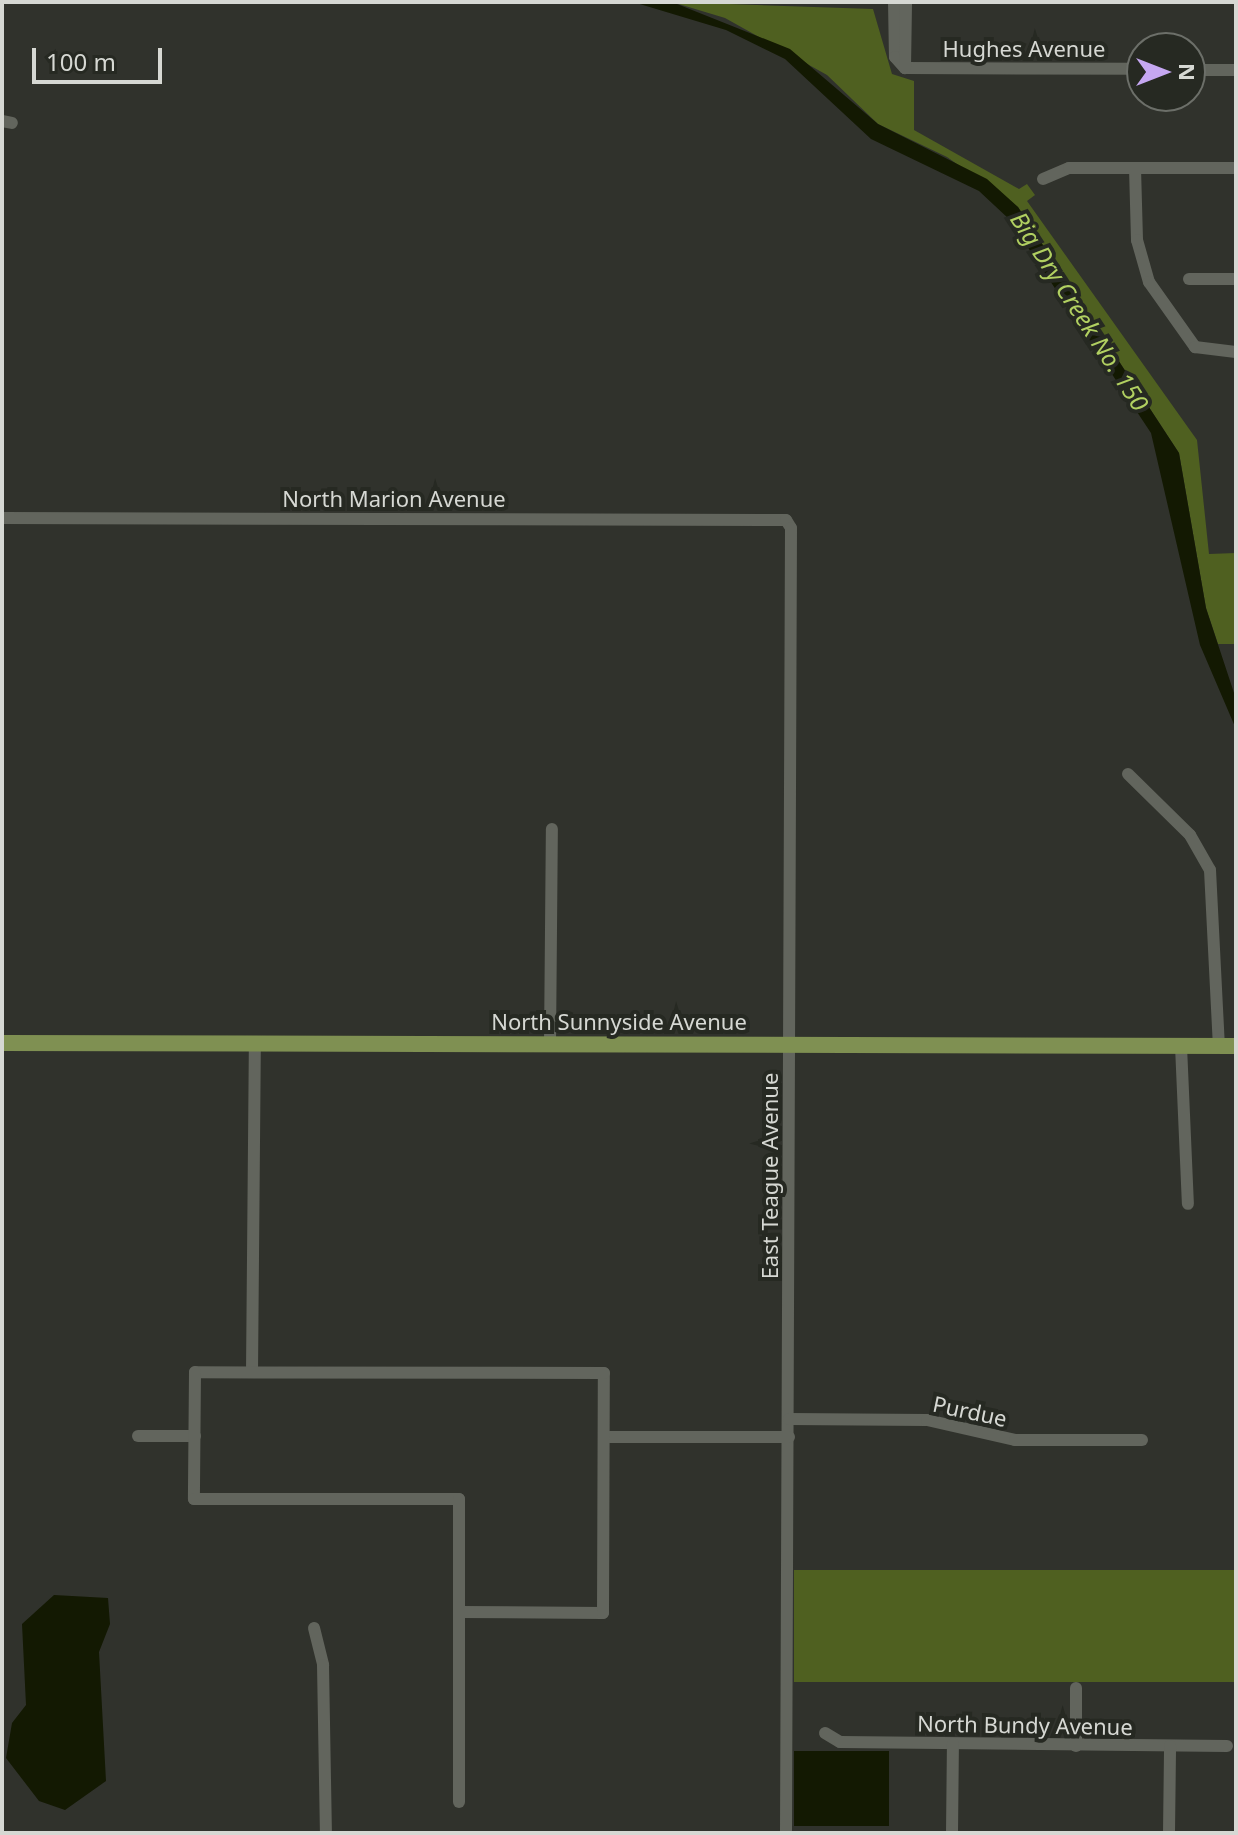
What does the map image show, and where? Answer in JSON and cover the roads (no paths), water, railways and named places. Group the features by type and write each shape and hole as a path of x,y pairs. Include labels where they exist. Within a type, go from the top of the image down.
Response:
{"main road":[{"name":"North Sunnyside Avenue","path":"2,1043 1228,1046"}],"street":[{"path":"894,2 895,57 905,68"},
{"path":"905,68 906,2"},
{"name":"Hughes Avenue","path":"905,68 1126,69"},
{"path":"1206,70 1236,70"},
{"path":"1043,179 1069,168 1236,168"},
{"path":"1135,168 1144,270 1200,352 1236,352"},
{"path":"1189,279 1236,279"},
{"name":"North Marion Avenue","path":"2,518 786,520"},
{"name":"East Teague Avenue","path":"786,520 793,572 786,1833"},
{"path":"1128,774 1190,835 1210,870 1228,1046"},
{"path":"550,1044 552,829"},
{"path":"252,1372 255,1043"},
{"path":"1181,1046 1188,1204"},
{"path":"459,1612 603,1613 604,1373 195,1372 194,1499 459,1499 459,1612 459,1802"},
{"name":"Purdue","path":"789,1419 927,1420 1015,1440 1142,1440"},
{"path":"138,1436 195,1436"},
{"path":"604,1437 789,1437"},
{"path":"314,1628 323,1665 326,1833"},
{"path":"1076,1688 1076,1746"},
{"name":"North Bundy Avenue","path":"825,1733 840,1742 1227,1746"},
{"path":"952,1833 953,1744"},
{"path":"1169,1833 1170,1746"}],"water":[{"name":"Big Dry Creek No. 150","path":"633,2 672,2 790,49 878,124 987,179 1018,207 1179,453 1206,608 1236,699 1236,729 1200,645 1151,433 1009,219 979,191 871,139 785,59 726,30"},
{"path":"54,1595 108,1598 110,1624 99,1652 106,1781 65,1810 39,1801 6,1758 12,1723 26,1705 22,1624"},
{"path":"794,1751 889,1751 889,1826 794,1826"}]}
